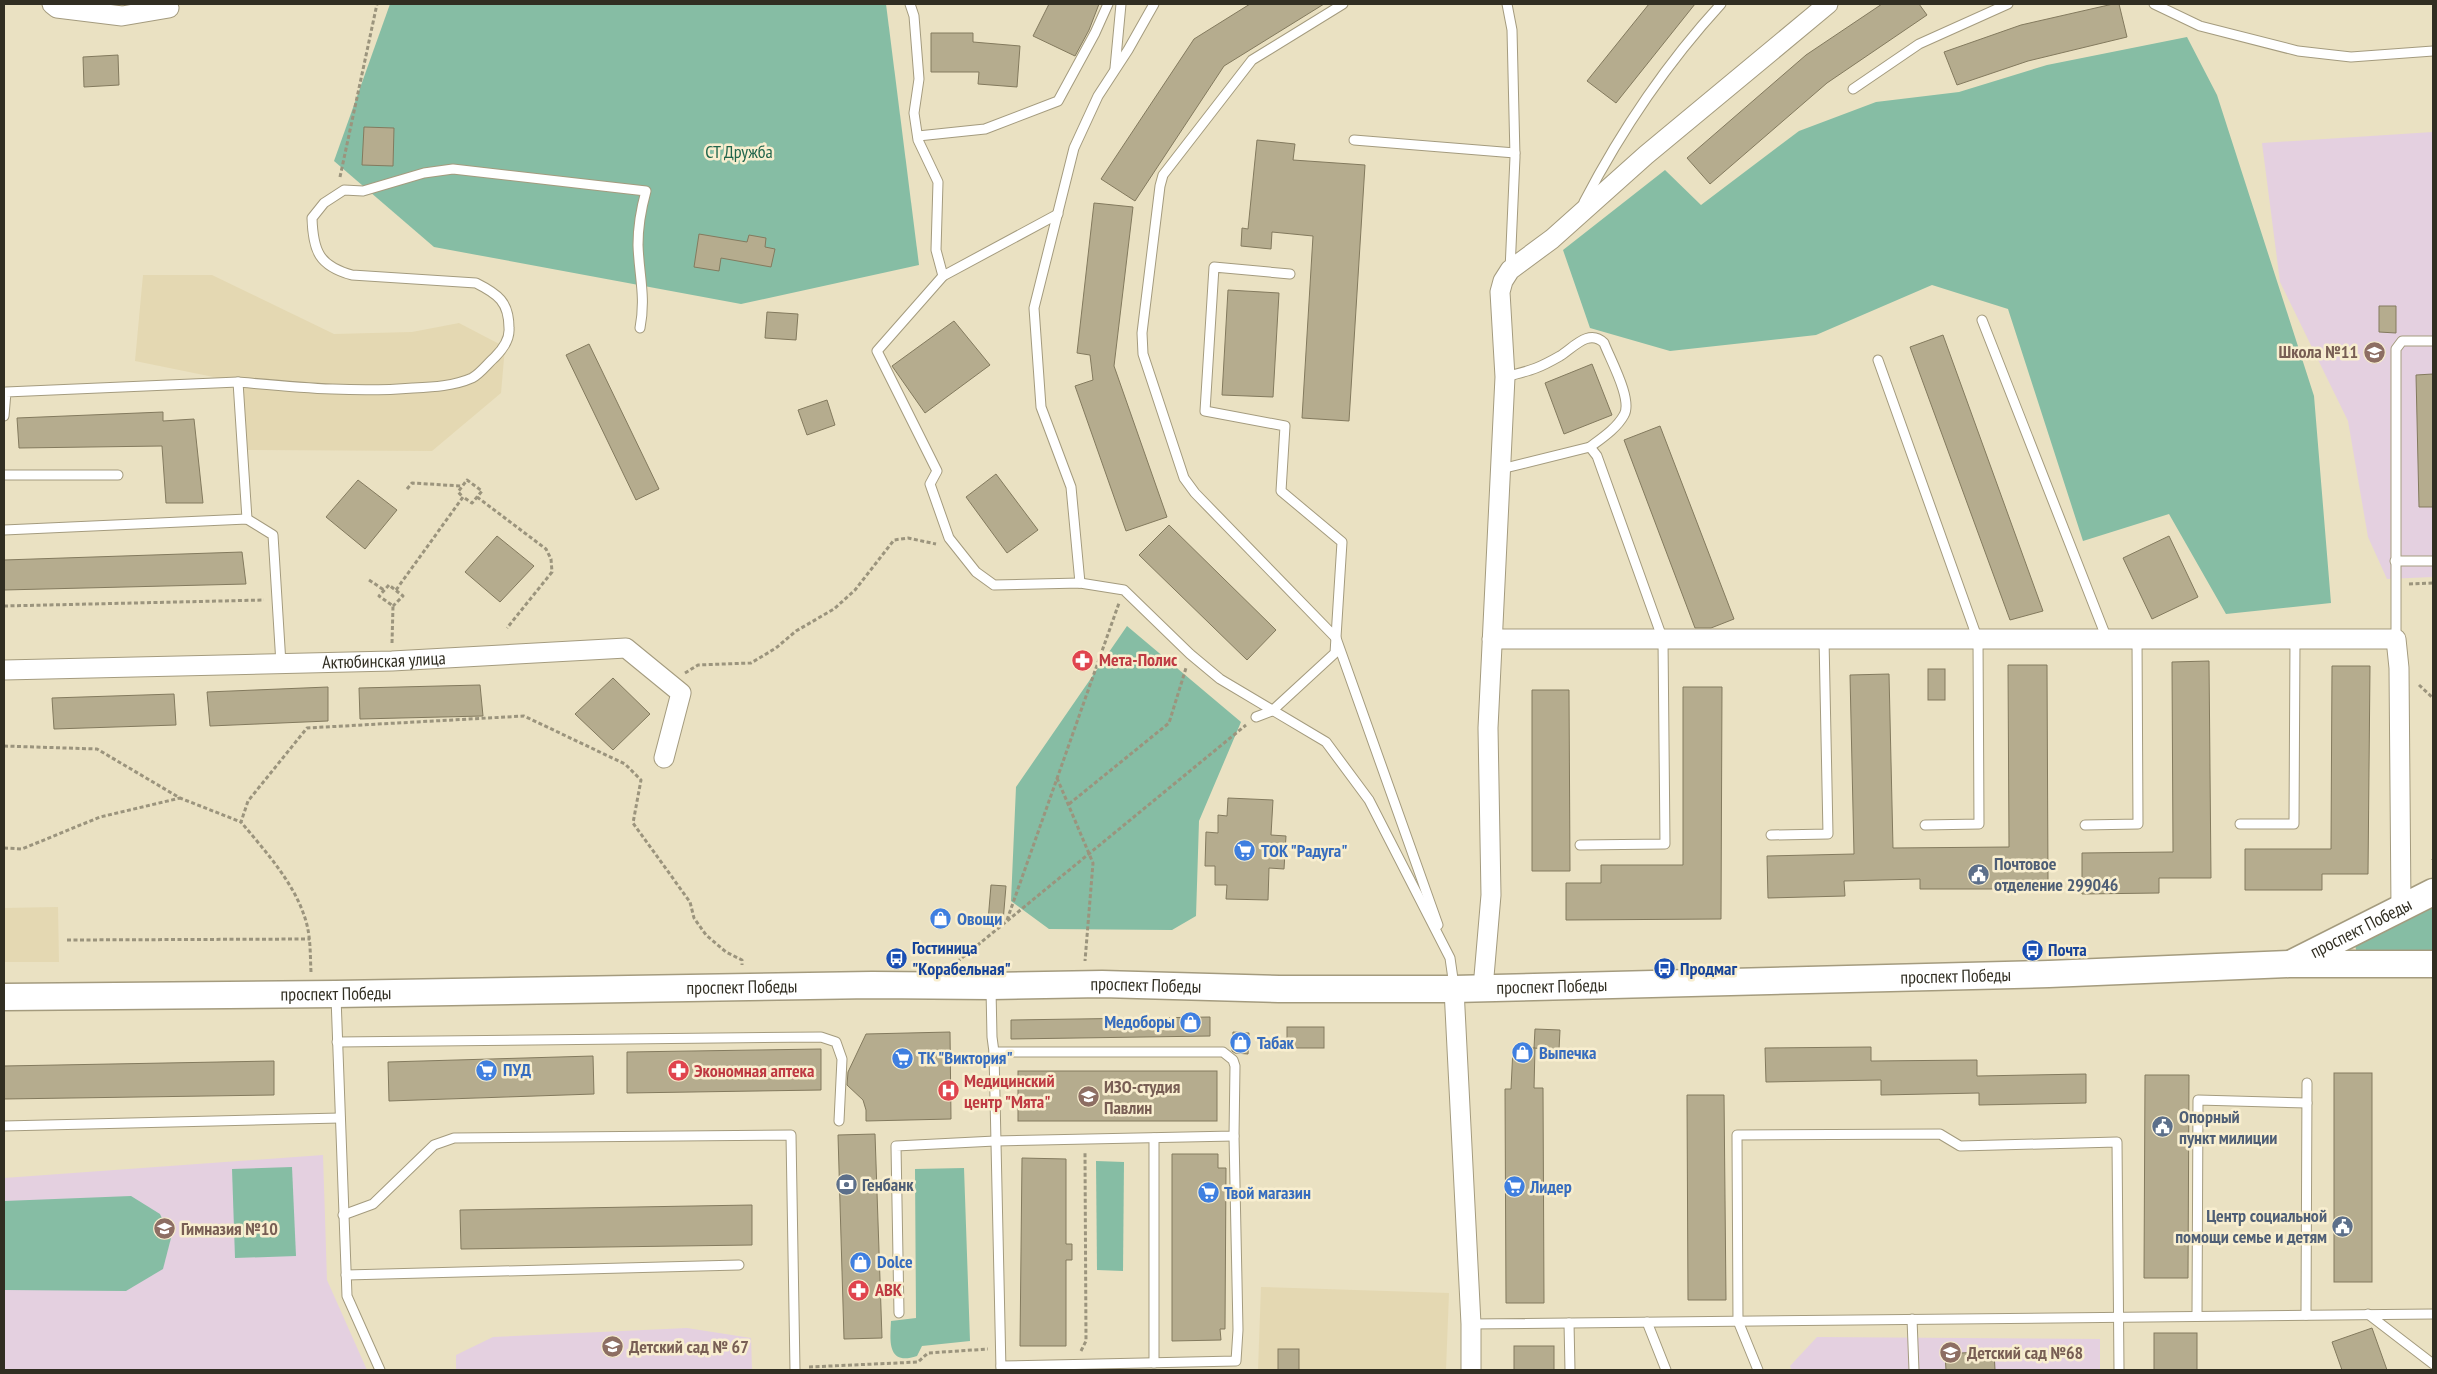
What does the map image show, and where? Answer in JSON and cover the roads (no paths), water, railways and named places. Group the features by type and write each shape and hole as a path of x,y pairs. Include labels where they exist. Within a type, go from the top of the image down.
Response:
{"street":[{"path":"52,4 58,8 122,16 168,8"},
{"path":"1483,988 1491,895 1488,728 1505,377 1500,292 1503,281 1510,270 1552,239 1646,154 1828,4"},
{"path":"1492,639 2396,639 2399,668 2401,906"},
{"name":"Актюбинская улица","path":"4,670 392,661 626,648 670,682 681,693 664,758"},
{"name":"проспект Победы","path":"2289,964 2401,906 2433,892"},
{"name":"проспект Победы","path":"4,996 323,994 872,985 991,986 1102,984 1278,989 1454,989 2049,974 2289,964 2433,964"},
{"path":"1454,989 1471,1324 1471,1370"}],"lane":[{"path":"910,4 914,16 919,79 914,114 918,136 938,182 936,250 942,276"},
{"path":"918,136 984,129 1058,101 1108,4"},
{"path":"1115,71 1121,4"},
{"path":"1080,583 1071,488 1041,408 1034,308 1074,148 1098,96 1115,71 1154,4"},
{"path":"1343,4 1252,60 1163,175 1160,186 1142,333 1143,354 1184,478 1195,493 1336,638 1450,958 1454,989"},
{"path":"1507,4 1512,30 1515,153 1510,270"},
{"path":"1578,216 1604,164 1647,97 1721,4"},
{"path":"1853,89 1920,44 2008,4"},
{"path":"2154,4 2200,26 2298,51 2351,57 2433,51"},
{"path":"1354,140 1515,153"},
{"path":"4,416 6,392 238,382 332,390 395,390 442,386 474,377 498,353 510,336 509,313 502,300 491,290 476,283 352,275 334,270 320,257 313,240 312,218 324,203 344,190 363,191 424,173 453,169 646,191 640,212 638,246 644,307 640,328"},
{"path":"1058,214 942,276 878,352 936,471 930,484 949,538 976,572 994,585 1080,583 1124,590 1190,654 1220,679 1326,742 1369,800 1450,958"},
{"path":"1256,717 1272,711 1335,652 1342,542 1281,491 1284,426 1205,411 1214,267 1290,274"},
{"path":"1982,320 2107,640"},
{"path":"1501,469 1590,447 1612,430 1625,414 1627,400 1604,343 1599,338 1575,343 1561,355 1536,368 1505,377"},
{"path":"2396,639 2396,349 2402,341 2433,341"},
{"path":"1878,360 1978,640 1979,824 1925,825"},
{"path":"238,382 247,519"},
{"path":"1580,845 1665,844 1663,640 1597,456 1590,447"},
{"path":"4,475 118,475"},
{"path":"4,530 247,519 273,535 281,664"},
{"path":"2395,561 2433,561"},
{"path":"1771,835 1828,834 1824,639"},
{"path":"2085,824 2138,824 2137,640"},
{"path":"2240,824 2294,824 2295,640"},
{"path":"991,986 1001,1368 1154,1363 1236,1366 1238,1330 1234,1136 1235,1066 1233,1060 1223,1052 994,1052"},
{"path":"323,994 338,1042 347,1296 380,1370"},
{"path":"338,1042 821,1037 836,1042 842,1059 839,1121"},
{"path":"2306,1315 2307,1083"},
{"path":"2197,1316 2198,1100 2307,1103"},
{"path":"4,1126 340,1118"},
{"path":"1758,1370 1738,1321 1737,1135 1940,1134 1960,1146 2117,1142 2119,1370"},
{"path":"343,1215 373,1204 434,1145 454,1138 791,1135 795,1369"},
{"path":"899,1313 896,1146 995,1141 1234,1136"},
{"path":"1154,1138 1154,1363"},
{"path":"346,1275 739,1265"},
{"path":"2368,1314 2433,1364"},
{"path":"1471,1324 2433,1314"},
{"path":"1912,1319 1914,1370"},
{"path":"1647,1322 1666,1370"},
{"path":"1569,1323 1570,1370"}],"place":[{"name":"Школа №11","path":"2374,352"},
{"name":"Мета-Полис","path":"1083,660"},
{"name":"ТОК \"Радуга\"","path":"1245,851"},
{"name":"Почтовое отделение 299046","path":"1978,874"},
{"name":"Овощи","path":"941,919"},
{"name":"Почта","path":"2032,950"},
{"name":"Гостиница \"Корабельная\"","path":"896,958"},
{"name":"Продмаг","path":"1664,969"},
{"name":"Медоборы","path":"1191,1022"},
{"name":"Табак","path":"1241,1043"},
{"name":"Выпечка","path":"1523,1053"},
{"name":"ТК \"Виктория\"","path":"902,1058"},
{"name":"ПУД","path":"487,1070"},
{"name":"Экономная аптека","path":"678,1071"},
{"name":"Медицинский центр \"Мята\"","path":"948,1091"},
{"name":"ИЗО-студия Павлин","path":"1088,1097"},
{"name":"Опорный пункт милиции","path":"2163,1127"},
{"name":"Генбанк","path":"846,1185"},
{"name":"Лидер","path":"1514,1187"},
{"name":"Твой магазин","path":"1208,1193"},
{"name":"Центр социальной помощи семье и детям","path":"2343,1226"},
{"name":"Гимназия №10","path":"165,1229"},
{"name":"Dolce","path":"861,1262"},
{"name":"АВК","path":"859,1290"},
{"name":"Детский сад № 67","path":"613,1347"},
{"name":"Детский сад №68","path":"1951,1353"}],"park label":[{"name":"СТ Дружба","path":"739,152"}]}
